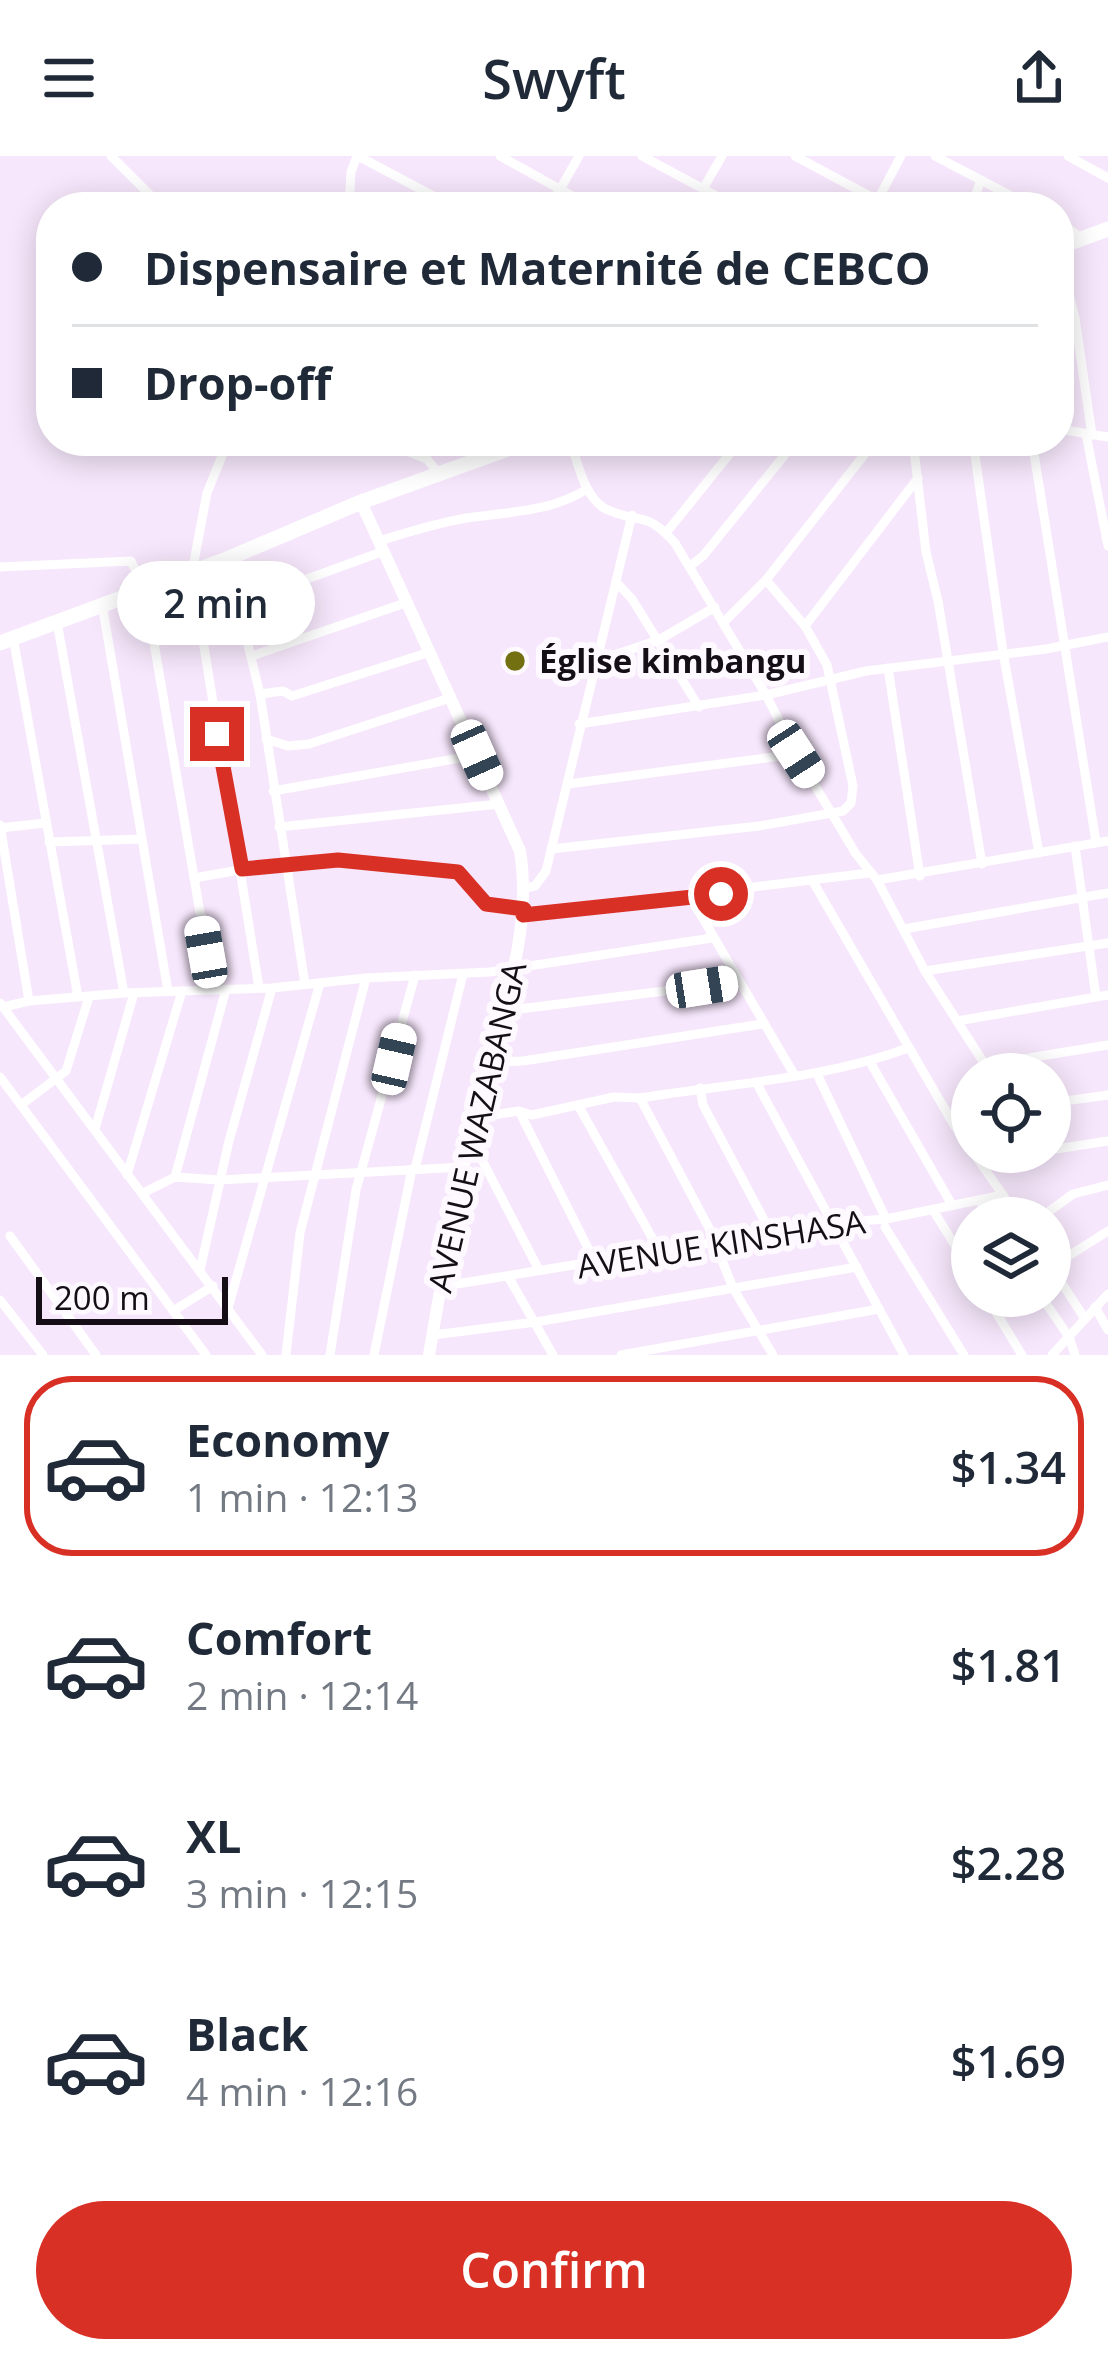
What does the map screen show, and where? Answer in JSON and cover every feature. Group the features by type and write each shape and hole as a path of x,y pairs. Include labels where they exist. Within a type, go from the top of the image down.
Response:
{"highway":[{"path":"1074,243 1108,229"},
{"path":"6,640 227,559 482,456"}],"main road":[{"name":"AVENUE WAZABANGA","path":"361,502 520,851 525,888 514,968 473,1118 429,1355"}],"street":[{"path":"111,156 147,192"},
{"path":"121,156 132,176"},
{"path":"350,192 357,156 425,192"},
{"path":"500,156 565,192"},
{"path":"558,192 579,156"},
{"path":"642,156 710,192"},
{"path":"703,188 722,156"},
{"path":"795,156 856,192"},
{"path":"882,192 901,156"},
{"path":"935,156 1004,192"},
{"path":"1068,156 1108,178"},
{"path":"977,192 981,180"},
{"path":"1074,232 1082,238"},
{"path":"1074,314 1108,546"},
{"path":"1074,432 1108,437"},
{"path":"222,456 207,494 191,572 259,988"},
{"path":"419,456 440,474"},
{"path":"575,456 587,489 606,509 656,523 690,566 796,754 978,1053"},
{"path":"666,533 728,456"},
{"path":"690,566 784,456"},
{"path":"724,622 766,580 863,456"},
{"path":"916,456 919,506 982,864"},
{"path":"975,456 1039,854"},
{"path":"194,878 285,862 338,860 458,872 486,904 523,912 691,898 812,880 920,876 1102,842 1063,645 1034,456"},
{"path":"806,626 919,477"},
{"path":"241,603 450,521 520,512 587,489"},
{"path":"525,888 542,880 551,849 632,515"},
{"path":"227,559 260,694 305,984"},
{"path":"0,567 131,561 145,590 212,989"},
{"path":"551,849 759,826 843,811 854,795 827,665 806,626 766,580"},
{"path":"616,582 632,599 699,707"},
{"path":"252,656 408,602"},
{"path":"102,604 167,991"},
{"path":"599,660 659,640 715,607"},
{"path":"57,622 95,840 129,993 95,1129"},
{"path":"580,724 766,695 888,668 1108,637"},
{"path":"6,640 84,997 67,1072 21,1105"},
{"path":"260,694 283,691 292,696 430,652"},
{"path":"888,668 920,876"},
{"path":"266,739 288,746 309,745 450,698"},
{"path":"568,784 796,754"},
{"path":"273,791 477,755"},
{"path":"279,827 499,804"},
{"path":"29,1001 0,826 45,823"},
{"path":"50,842 142,838"},
{"path":"957,1021 1102,996 1089,946 1075,846"},
{"path":"812,880 954,1125 1003,1196"},
{"path":"904,929 1108,892"},
{"path":"691,898 795,1076"},
{"path":"262,1355 2,1005 463,974 712,938"},
{"path":"925,970 1108,943"},
{"path":"374,1355 413,1169 463,974"},
{"path":"330,1355 356,1190 415,975"},
{"path":"286,1355 300,1233 366,978"},
{"path":"503,1011 738,982"},
{"path":"228,1308 320,983"},
{"path":"175,1177 226,988"},
{"path":"200,1270 272,988"},
{"path":"128,1174 182,991"},
{"path":"489,1062 762,1024"},
{"path":"1070,1053 1108,1045"},
{"path":"473,1118 519,1111 532,1115 614,1097 640,1098 817,1074 908,1048"},
{"path":"870,1062 951,1203"},
{"path":"817,1074 885,1223 964,1355"},
{"path":"0,1077 206,1355"},
{"path":"756,1082 903,1353 886,1355"},
{"path":"700,1088 703,1105 771,1233"},
{"path":"1071,1100 1108,1095"},
{"path":"640,1098 733,1288 773,1355"},
{"path":"578,1105 660,1252"},
{"path":"519,1111 595,1262"},
{"path":"470,1137 539,1270"},
{"path":"1071,1147 1108,1141"},
{"path":"142,1193 175,1177 220,1180 464,1167"},
{"path":"1069,1197 1108,1185"},
{"name":"AVENUE KINSHASA","path":"997,1197 1003,1196"},
{"name":"AVENUE KINSHASA","path":"438,1287 833,1223 885,1223 951,1205"},
{"path":"933,1210 951,1239"},
{"path":"1071,1253 1108,1231"},
{"path":"10,1236 96,1355"},
{"path":"433,1335 857,1267"},
{"path":"509,1278 553,1355"},
{"path":"173,1311 212,1286"},
{"path":"1052,1355 1108,1294"},
{"path":"1071,1298 1085,1319"},
{"path":"0,1300 43,1355"},
{"path":"1096,1307 1108,1330"},
{"path":"622,1355 879,1309"},
{"path":"999,1317 1022,1355"},
{"path":"1055,1317 1075,1355"}],"place":[{"name":"Église kimbangu","path":"515,661"}],"route":[{"path":"217,734 242,869 338,860 458,872 486,904 524,909 523,915 721,894"}]}
